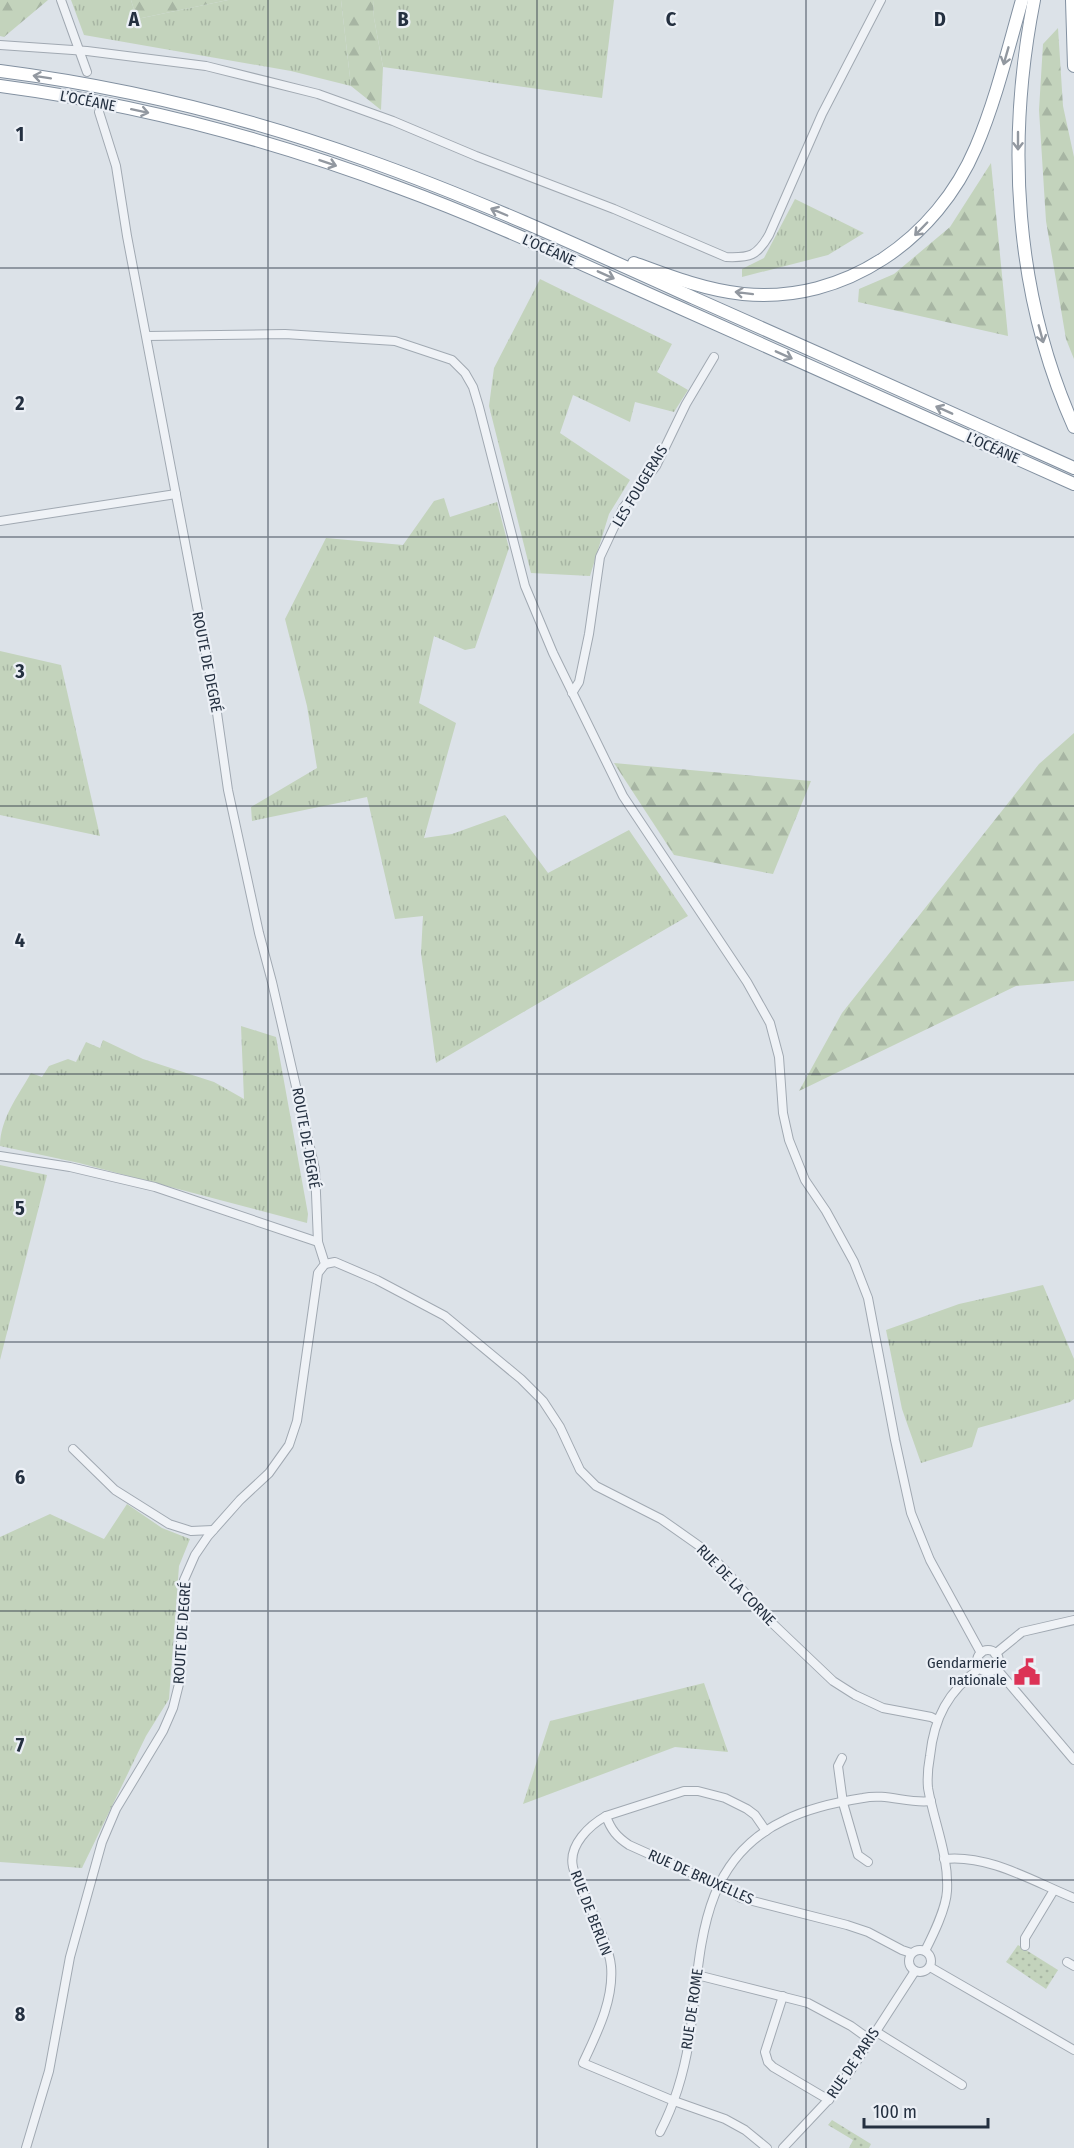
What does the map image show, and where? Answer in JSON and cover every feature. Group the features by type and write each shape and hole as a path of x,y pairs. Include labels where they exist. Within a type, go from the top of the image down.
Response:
{"highway":[{"path":"611,260 633,262 712,288 761,295 792,292 849,279 895,252 919,232 957,184 975,148 993,101 1022,0"},
{"path":"1034,0 1022,72 1019,116 1020,206 1036,315 1048,358 1074,427"},
{"path":"1072,0 1074,66"},
{"name":"L’OCÉANE","path":"0,71 79,83 159,100 287,134 426,182 611,260 1074,468"},
{"name":"L’OCÉANE","path":"0,86 93,101 200,125 309,156 399,188 507,231 1074,484"}],"street":[{"path":"61,0 87,72"},
{"path":"1,45 80,51 206,66 318,94 393,121 476,156 614,209 726,257 739,258 752,256 769,236 822,114 881,0"},
{"name":"ROUTE DE DEGRÉ","path":"26,2148 49,2071 70,1957 102,1842 116,1809 163,1731 173,1708 179,1684 184,1580 195,1555 213,1530 269,1473 289,1445 297,1421 318,1273 325,1264 318,1242 315,1169 228,790 216,706 127,236 116,166 99,112"},
{"path":"147,336 285,334 395,341 443,356 458,365 473,387 525,586 541,628 623,796 747,982 770,1023 779,1056 785,1124 796,1162 854,1262 868,1298 911,1513 930,1560 981,1653"},
{"name":"LES FOUGERAIS","path":"572,693 579,682 589,634 600,557 623,508 656,466 686,404 714,357"},
{"path":"0,521 176,494"},
{"path":"0,1156 70,1167 155,1188 318,1242"},
{"name":"RUE DE LA CORNE","path":"325,1264 335,1262 377,1280 445,1316 521,1379 543,1401 560,1427 580,1470 596,1486 661,1519 705,1550 770,1621 833,1681 855,1695 883,1708 937,1720"},
{"path":"73,1449 115,1490 169,1524 191,1531 213,1530"},
{"path":"995,1654 1022,1632 1074,1620"},
{"path":"988,1651 995,1654 998,1660 996,1668 988,1672 980,1668 977,1660 981,1653 988,1651"},
{"path":"925,1951 944,1909 947,1890 940,1834 931,1801 927,1773 932,1740 937,1720 952,1695 980,1668"},
{"path":"996,1668 1074,1760"},
{"path":"842,1758 838,1766 843,1803 858,1855 868,1862"},
{"name":"RUE DE BERLIN","path":"674,2101 583,2063 599,2029 610,1993 611,1965 573,1867 576,1846 587,1829 606,1816 684,1791 698,1791 725,1798 755,1815 766,1831"},
{"name":"RUE DE ROME","path":"660,2132 674,2101 689,2042 706,1915 725,1874 741,1854 766,1831 800,1814 865,1797 931,1801"},
{"name":"RUE DE BRUXELLES","path":"606,1816 610,1828 617,1837 630,1845 741,1898 857,1928 911,1953"},
{"path":"944,1859 959,1857 996,1866 1074,1899"},
{"path":"1025,1946 1025,1938 1054,1890"},
{"path":"918,1949 925,1951 931,1958 930,1967 922,1972 915,1971 909,1964 911,1953 918,1949"},
{"path":"930,1967 1074,2050"},
{"name":"RUE DE PARIS","path":"783,2148 829,2100 915,1971"},
{"path":"697,1975 808,2003 872,2035 962,2085"},
{"path":"783,1996 765,2052 766,2058 773,2067 829,2100"},
{"path":"674,2101 725,2119 746,2130 767,2148"}],"green space":[{"path":"0,0 48,0 4,37 0,36"},
{"path":"71,0 131,0 137,19 228,0 341,0 351,86 291,71 84,35"},
{"path":"131,0 228,0 137,19"},
{"path":"341,0 373,0 383,67 381,110 351,86"},
{"path":"373,0 614,0 602,98 383,67"},
{"path":"1058,28 1063,106 1074,157 1074,359 1066,339 1046,221 1039,110 1043,44"},
{"path":"991,163 1008,336 858,302 859,289 894,274 950,227"},
{"path":"795,199 864,233 828,255 742,277 742,269 764,258"},
{"path":"540,279 672,344 657,372 688,390 674,412 635,402 630,422 573,395 560,433 630,480 609,514 590,576 531,573 489,406 494,368"},
{"path":"444,498 450,517 497,502 509,548 475,648 465,650 434,636 419,703 456,723 424,838 452,834 505,815 548,873 629,830 688,916 436,1063 421,953 423,916 395,919 367,797 252,821 251,807 317,768 307,706 285,619 326,538 403,545 434,501"},
{"path":"0,651 61,665 100,836 0,815"},
{"path":"1074,733 1074,981 1016,986 799,1091 842,1013 1039,764"},
{"path":"614,763 811,781 773,874 674,855"},
{"path":"241,1026 276,1037 308,1214 307,1223 79,1163 0,1146 6,1117 31,1073 42,1077 49,1066 68,1059 76,1062 86,1042 100,1048 103,1040 143,1059 214,1082 244,1099"},
{"path":"0,1165 47,1175 0,1360"},
{"path":"1043,1285 1074,1359 1074,1399 978,1428 972,1447 921,1463 902,1409 886,1330 959,1304"},
{"path":"127,1504 162,1528 190,1539 179,1566 169,1699 146,1736 82,1868 0,1862 0,1537 50,1514 104,1539"},
{"path":"704,1683 728,1752 675,1747 523,1804 550,1721"},
{"path":"1018,1945 1058,1970 1046,1989 1006,1962"},
{"path":"832,2120 871,2144 869,2148 849,2148 853,2140 828,2125"}],"place":[{"name":"Gendarmerie nationale","path":"1027,1672"}]}
